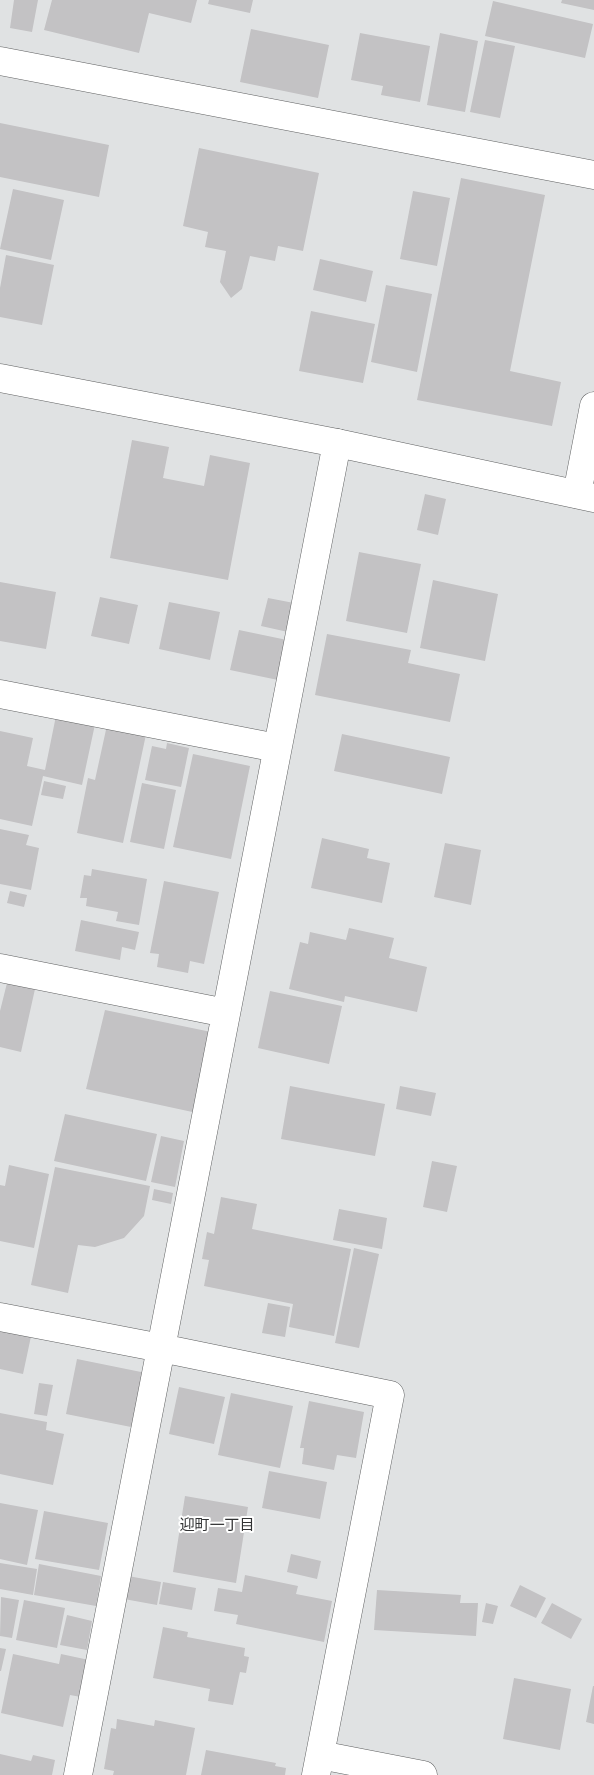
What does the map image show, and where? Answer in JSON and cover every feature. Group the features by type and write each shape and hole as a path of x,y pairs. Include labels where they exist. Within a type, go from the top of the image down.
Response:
{"street":[{"path":"0,61 594,175"},
{"path":"0,378 337,443 586,496 594,406"},
{"path":"78,1775 337,443"},
{"path":"0,694 277,748"},
{"path":"0,968 226,1013"},
{"path":"0,1317 390,1395 318,1765 423,1775"}],"building":[{"path":"14,0 38,0 32,32 10,28"},
{"path":"52,0 197,0 191,23 149,13 139,53 44,30"},
{"path":"209,0 253,0 250,13 208,4"},
{"path":"562,0 594,0 594,10 561,3"},
{"path":"493,1 593,24 585,58 485,36"},
{"path":"251,29 329,45 318,98 240,82"},
{"path":"360,33 430,46 420,102 381,95 383,86 351,80"},
{"path":"440,33 478,41 465,112 427,105"},
{"path":"485,40 515,46 500,118 470,112"},
{"path":"0,123 109,145 99,197 0,177"},
{"path":"199,148 319,173 303,251 278,246 275,261 250,256 242,289 231,298 220,282 226,251 205,247 208,232 183,226"},
{"path":"461,178 545,195 510,371 561,382 552,426 417,400"},
{"path":"13,189 64,200 51,260 0,249"},
{"path":"413,191 450,198 437,266 400,259"},
{"path":"6,255 54,265 42,325 0,317 0,288"},
{"path":"320,259 373,271 366,302 313,290"},
{"path":"386,285 432,294 417,372 371,362"},
{"path":"311,311 375,324 363,383 299,371"},
{"path":"132,440 169,447 163,478 204,486 210,455 250,463 228,580 110,558"},
{"path":"425,494 446,499 438,535 417,530"},
{"path":"359,552 421,564 407,633 346,621"},
{"path":"433,580 498,594 485,661 420,648"},
{"path":"0,582 56,592 46,649 0,641"},
{"path":"100,597 138,605 129,644 91,636"},
{"path":"268,598 294,603 288,632 261,626"},
{"path":"169,602 220,612 210,660 159,649"},
{"path":"239,630 287,640 278,680 230,670"},
{"path":"327,634 411,650 408,663 460,674 450,722 315,695"},
{"path":"58,706 97,715 82,785 43,776 32,826 0,819 0,731 33,738 27,766 45,770"},
{"path":"109,716 148,725 123,843 77,833 88,778 95,780"},
{"path":"342,734 450,757 442,794 334,771"},
{"path":"167,743 189,748 181,787 145,780 152,746 166,749"},
{"path":"193,754 250,766 231,859 173,847"},
{"path":"44,781 66,786 63,799 41,795"},
{"path":"142,783 176,790 164,849 130,842"},
{"path":"0,829 29,835 26,845 39,848 31,890 0,884"},
{"path":"322,838 369,849 367,858 390,863 382,903 311,888"},
{"path":"445,843 481,850 471,905 434,897"},
{"path":"92,869 147,879 139,925 116,921 118,912 86,906 87,898 80,898 84,875 91,876"},
{"path":"164,881 219,892 204,964 190,961 188,973 157,967 159,954 150,953"},
{"path":"10,891 27,895 24,907 7,903"},
{"path":"81,920 139,932 135,950 122,947 120,960 75,951"},
{"path":"349,928 394,938 389,958 427,967 417,1012 345,996 344,1002 289,989 300,942 308,944 310,932 346,940"},
{"path":"7,983 35,989 21,1052 0,1047 0,1011"},
{"path":"270,991 342,1006 329,1064 258,1048"},
{"path":"105,1010 216,1033 197,1113 86,1089"},
{"path":"290,1086 385,1104 375,1156 281,1139"},
{"path":"400,1086 436,1093 431,1116 396,1109"},
{"path":"65,1114 157,1134 146,1181 54,1161"},
{"path":"161,1136 184,1141 175,1187 151,1182"},
{"path":"432,1161 457,1166 447,1212 423,1207"},
{"path":"9,1165 49,1174 34,1248 0,1241 0,1185 5,1186"},
{"path":"55,1167 150,1186 144,1216 124,1238 95,1247 78,1245 68,1293 31,1285"},
{"path":"154,1189 173,1193 171,1204 152,1200"},
{"path":"221,1197 257,1204 252,1229 351,1249 334,1336 289,1327 293,1304 204,1286 209,1260 202,1259 207,1232 214,1234"},
{"path":"339,1209 387,1218 382,1249 333,1240"},
{"path":"354,1248 379,1254 359,1348 335,1343"},
{"path":"268,1303 290,1307 285,1337 262,1333"},
{"path":"0,1320 33,1327 23,1374 0,1369"},
{"path":"77,1359 146,1373 136,1428 66,1414"},
{"path":"39,1383 53,1385 47,1416 34,1414"},
{"path":"179,1387 225,1397 214,1444 169,1434"},
{"path":"231,1393 293,1406 280,1468 218,1455"},
{"path":"309,1401 364,1412 356,1458 337,1455 334,1470 302,1464 304,1448 300,1448"},
{"path":"0,1413 47,1422 46,1430 64,1434 53,1485 0,1474"},
{"path":"269,1471 327,1482 320,1519 262,1508"},
{"path":"185,1496 248,1507 236,1583 173,1572"},
{"path":"0,1503 38,1510 27,1565 0,1559"},
{"path":"44,1511 108,1523 99,1570 35,1559"},
{"path":"291,1554 321,1561 317,1579 287,1572"},
{"path":"0,1563 37,1569 33,1595 0,1589"},
{"path":"39,1564 101,1576 96,1606 34,1595"},
{"path":"245,1575 298,1586 296,1594 332,1601 324,1642 236,1624 238,1615 214,1611 218,1588 242,1592"},
{"path":"128,1576 161,1582 157,1605 124,1599"},
{"path":"163,1582 196,1588 192,1610 159,1604"},
{"path":"520,1585 546,1598 536,1618 510,1606"},
{"path":"377,1590 461,1595 460,1603 478,1603 476,1636 374,1630"},
{"path":"1,1597 19,1600 12,1638 0,1636"},
{"path":"24,1600 65,1608 57,1648 16,1640"},
{"path":"486,1603 498,1606 493,1624 482,1622"},
{"path":"552,1603 582,1619 571,1639 541,1623"},
{"path":"67,1615 92,1621 87,1650 60,1645"},
{"path":"163,1627 188,1632 187,1637 245,1648 244,1656 249,1657 246,1673 240,1672 233,1705 208,1701 210,1689 153,1678"},
{"path":"0,1648 6,1649 1,1671 0,1671"},
{"path":"13,1654 59,1664 61,1654 89,1660 81,1697 70,1695 63,1727 1,1713"},
{"path":"514,1678 571,1689 560,1750 503,1739"},
{"path":"594,1686 594,1724 586,1722"},
{"path":"117,1719 154,1726 155,1720 195,1728 186,1775 113,1775 114,1771 104,1769 111,1728 116,1729"},
{"path":"206,1750 276,1763 275,1766 286,1768 285,1775 201,1775"},
{"path":"0,1754 31,1761 33,1755 55,1760 52,1775 0,1775"}],"district":[{"name":"迎町一丁目","path":"217,1526"}]}
